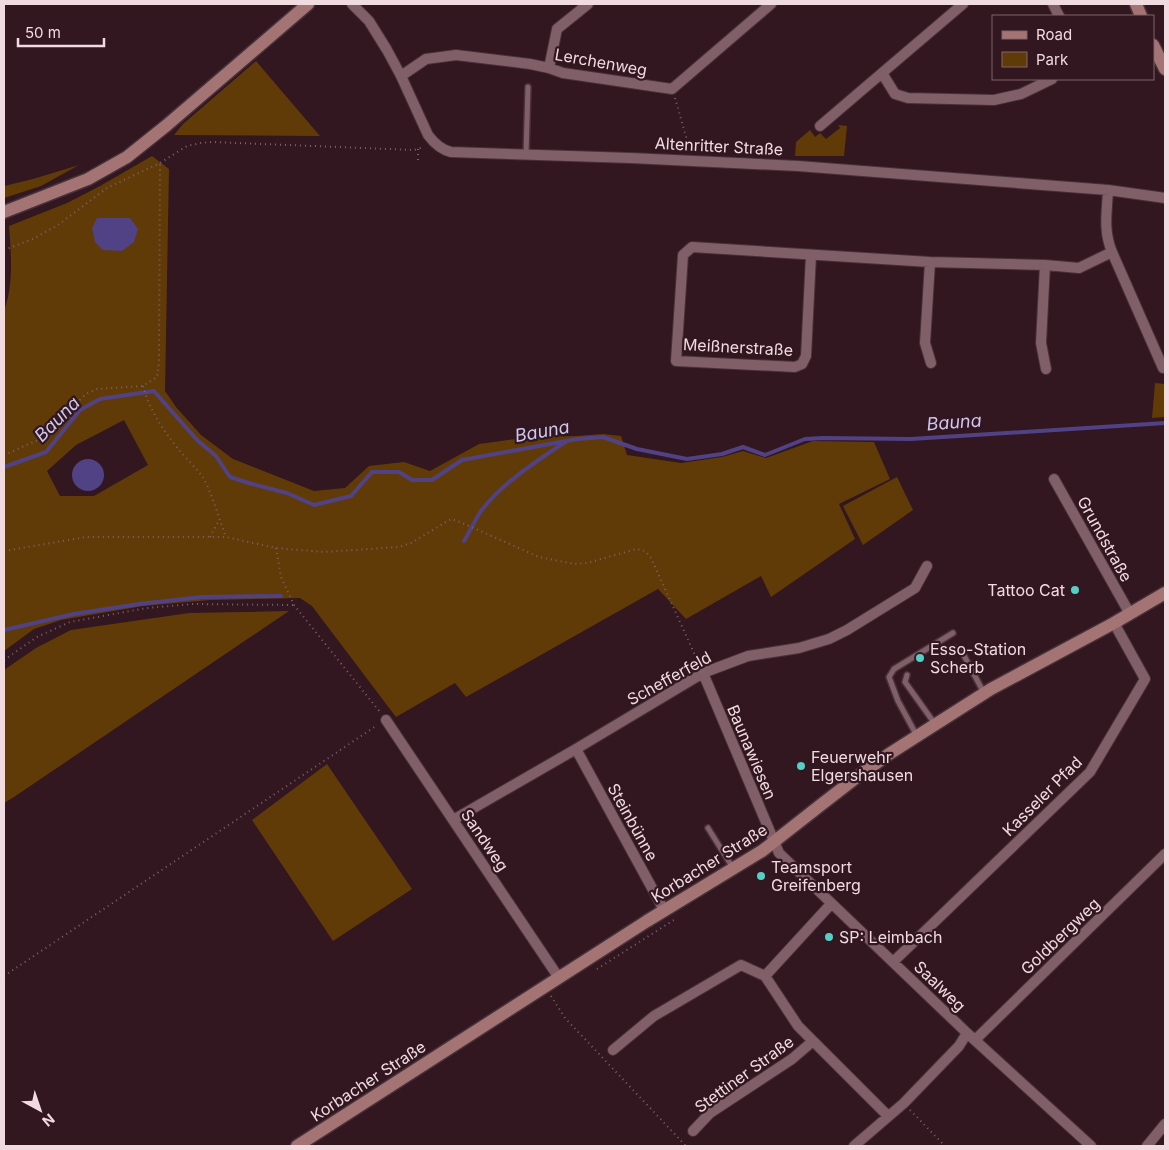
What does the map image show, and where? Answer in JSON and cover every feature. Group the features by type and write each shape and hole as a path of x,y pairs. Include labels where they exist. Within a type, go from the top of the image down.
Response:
{"street":[{"path":"4,212 88,179 127,157 153,137 308,4"},
{"path":"352,4 369,21 387,50 428,136 434,142"},
{"path":"549,68 557,29 588,4"},
{"path":"672,89 771,4"},
{"path":"820,126 962,4"},
{"path":"1154,47 1165,69"},
{"name":"Lerchenweg","path":"401,76 426,59 456,55 530,64 563,73 672,89"},
{"path":"882,73 895,94 908,98 994,100 1021,94 1050,80"},
{"name":"Altenritter Straße","path":"434,142 445,151 451,152 798,166 1108,190 1165,198"},
{"path":"1108,190 1105,230 1107,241 1163,368"},
{"name":"Meißnerstraße","path":"810,255 806,356 802,364 795,367 676,361 683,255 692,247 930,262 1046,265 1080,268 1112,252"},
{"path":"930,262 926,343 931,364"},
{"path":"1046,265 1041,343 1046,368"},
{"name":"Grundstraße","path":"1054,479 1130,614"},
{"name":"Schefferfeld","path":"454,820 703,673 748,656 799,648 829,639 846,630 916,588 927,566"},
{"name":"Korbacher Straße","path":"296,1146 664,910 762,851 889,754 984,693 1114,624 1165,593"},
{"name":"Kasseler Pfad","path":"893,962 1090,772 1145,679 1114,624"},
{"name":"Baunawiesen","path":"703,673 774,842"},
{"name":"Sandweg","path":"386,720 558,978"},
{"name":"Steinbünne","path":"576,749 664,910"},
{"name":"Saalweg","path":"774,842 778,853 831,904 967,1033 1091,1146"},
{"name":"Goldbergweg","path":"975,1040 1165,854"},
{"path":"613,1050 654,1016 741,965 765,976 831,904"},
{"name":"Stettiner Straße","path":"765,976 798,1026 888,1116"},
{"path":"854,1146 904,1103 958,1046 967,1033"},
{"name":"Stettiner Straße","path":"693,1131 710,1113 792,1059 813,1041"},
{"path":"1147,1146 1165,1124"}],"lane":[{"path":"526,154 528,87"},
{"path":"918,736 898,701 889,676 894,668 953,633"},
{"path":"948,648 961,650 984,693"},
{"path":"906,675 905,682 936,724"},
{"path":"708,828 733,869"}],"path":[{"path":"672,89 687,140 684,160"},
{"path":"4,250 33,239 58,226 107,188 160,163 187,146 206,143 414,150 434,142"},
{"path":"418,149 418,162"},
{"path":"4,455 38,440 86,394 97,389 143,386 157,377 160,361 160,163"},
{"path":"143,386 148,403 159,422 202,476 212,496 226,537"},
{"path":"4,551 86,537 226,537 276,548 324,552 399,547 411,544 451,519 539,557 574,564 587,563 636,550 645,552 651,558 703,673"},
{"path":"210,537 219,520"},
{"path":"4,976 386,720 294,605 280,577 276,548"},
{"path":"4,660 37,637 70,622 148,608 193,604 294,605"},
{"path":"546,986 556,1006 565,1018 686,1146"},
{"path":"904,1103 945,1146"}],"green space":[{"path":"256,61 320,136 174,135 183,124"},
{"path":"838,125 847,126 844,156 795,156 796,142 810,130 815,137 820,133 826,139 840,128"},
{"path":"152,156 169,169 165,391 176,407 201,435 233,459 314,491 345,488 369,466 404,462 430,471 479,444 530,437 603,434 621,436 627,455 681,463 722,457 743,451 766,458 813,441 874,442 890,479 839,504 855,539 771,597 761,576 686,619 658,589 466,697 455,683 396,717 312,606 300,598 210,600 143,606 61,620 34,629 4,651 4,311 11,280 9,226 67,203","holes":["124,420 148,465 94,496 60,496 47,471 76,445"]},
{"path":"79,165 41,186 4,198 4,186"},
{"path":"1155,383 1165,384 1165,417 1152,418"},
{"path":"897,477 913,510 863,545 843,506"},
{"path":"289,611 4,803 4,670 36,648 71,630 189,613"},
{"path":"327,764 412,889 333,941 252,820"}],"shaded area":[{"path":"97,218 130,218 138,229 134,242 122,251 103,250 95,242 92,228"},
{"path":"88,459 94,460 99,464 103,469 103,481 99,486 94,490 88,491 82,490 77,486 73,481 72,475 73,469 77,464 82,460"}],"waterway":[{"name":"Bauna","path":"4,467 46,452 80,410 100,399 154,391 197,440 216,456 230,477 287,493 314,505 351,496 372,472 399,472 412,480 432,480 462,460 577,439 603,437 637,449 687,459 722,454 743,447 765,455 805,439 911,439 1165,423"},
{"path":"464,541 481,511 499,491 520,473 565,442"},
{"path":"4,630 74,614 139,604 202,597 281,596"}],"place":[{"name":"Tattoo Cat","path":"1075,590"},
{"name":"Esso-Station Scherb","path":"920,658"},
{"name":"Feuerwehr Elgershausen","path":"801,766"},
{"name":"Teamsport Greifenberg","path":"761,876"},
{"name":"SP: Leimbach","path":"829,937"}]}
